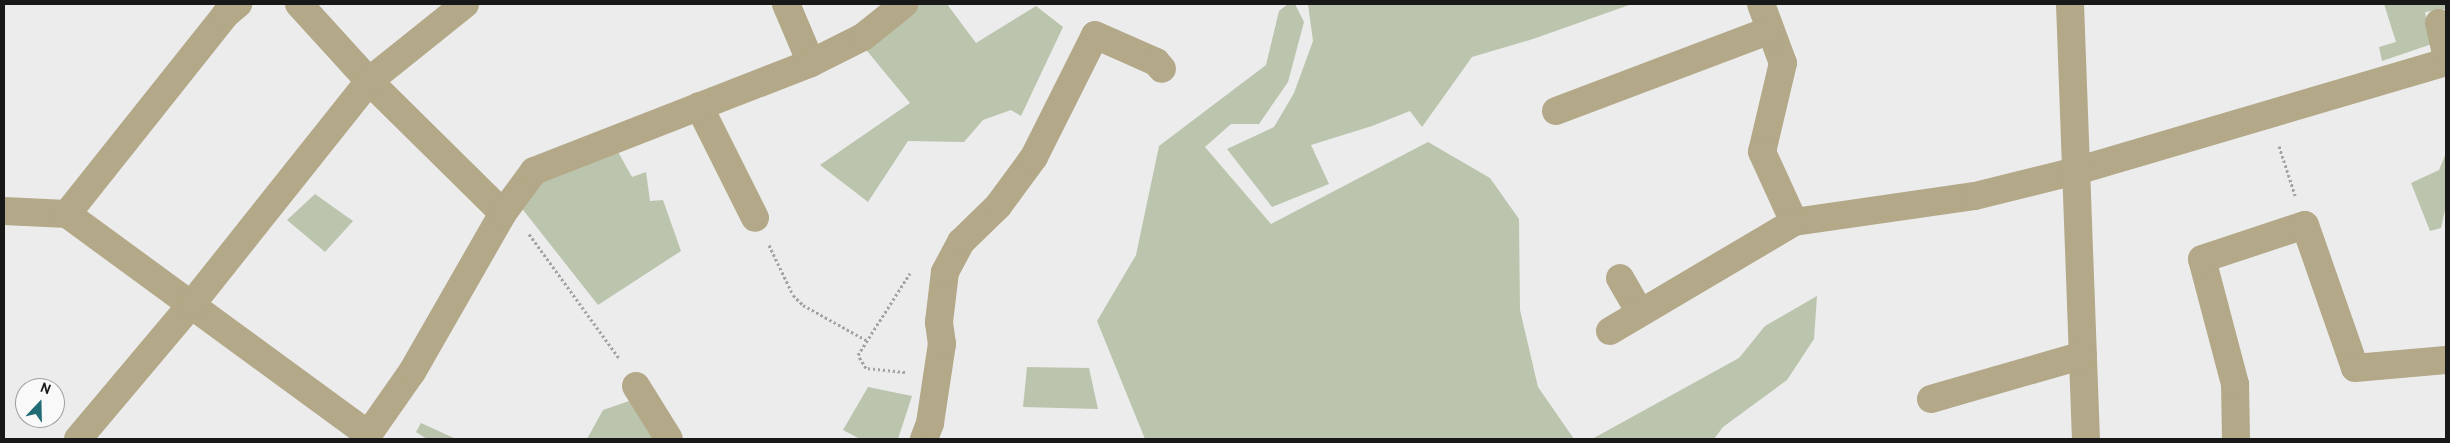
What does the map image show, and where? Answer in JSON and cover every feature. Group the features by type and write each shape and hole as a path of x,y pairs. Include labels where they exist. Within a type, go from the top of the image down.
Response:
{"street":[{"path":"67,214 226,14 238,4"},
{"path":"299,4 369,81 504,214"},
{"path":"78,439 191,304 369,81 465,4"},
{"path":"786,4 811,63"},
{"path":"4,211 67,214 191,304 367,437 412,372 504,214 534,172 811,63 863,37 904,4"},
{"path":"1762,4 1782,63 1762,152 1794,222"},
{"path":"2070,4 2086,439"},
{"path":"2439,23 2446,53"},
{"path":"1556,111 1770,30"},
{"path":"924,439 930,423 937,375 945,272 961,242 998,206 1034,157 1095,35 1156,62 1162,69"},
{"path":"1610,330 1794,222 1975,196 2076,171 2446,62"},
{"path":"699,106 755,218"},
{"path":"2236,439 2235,384 2202,259 2306,225 2355,368 2446,360"},
{"path":"1620,278 1640,312"},
{"path":"1931,399 2083,355"},
{"path":"636,386 668,439"}],"path":[{"path":"2269,114 2295,195 2302,194 2310,218 2306,225"},
{"path":"504,214 525,229 612,346 636,386"},
{"path":"777,261 793,295 803,305 866,340"},
{"path":"907,277 858,355 866,368 937,375"}],"green space":[{"path":"920,4 947,4 976,43 1036,6 1063,27 1021,116 1011,110 983,120 964,142 908,141 868,202 820,165 910,103 863,46"},
{"path":"1288,4 1295,4 1304,22 1288,82 1259,124 1231,124 1205,147 1271,224 1428,142 1490,178 1519,219 1520,310 1538,387 1574,439 1145,439 1097,321 1136,255 1159,146 1266,65 1279,11"},
{"path":"1308,4 1632,4 1533,39 1472,57 1422,127 1410,111 1372,126 1311,145 1329,184 1272,207 1227,149 1274,127 1294,93 1313,41"},
{"path":"2384,4 2446,4 2446,9 2425,12 2432,44 2382,61 2379,47 2396,42"},
{"path":"617,150 632,177 646,172 650,201 663,200 681,251 598,305 520,206 541,175"},
{"path":"2446,153 2446,206 2441,228 2430,231 2411,183 2439,170"},
{"path":"315,194 353,221 325,252 287,220"},
{"path":"1817,296 1814,339 1787,380 1723,427 1714,439 1592,439 1739,358 1765,326"},
{"path":"1027,367 1089,368 1098,409 1023,407"},
{"path":"868,387 912,396 898,439 860,439 843,430"},
{"path":"632,400 657,439 587,439 603,410"},
{"path":"421,423 456,439 427,439 416,432"}]}
